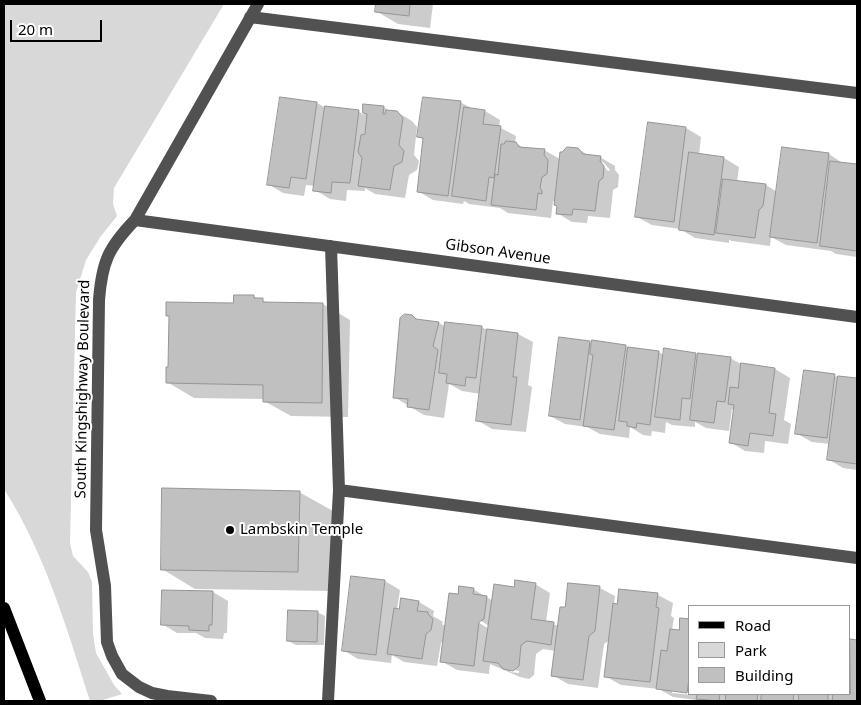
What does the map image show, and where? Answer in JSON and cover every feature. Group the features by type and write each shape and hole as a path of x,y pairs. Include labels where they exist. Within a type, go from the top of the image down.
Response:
{"main road":[{"path":"4,608 40,701"}],"street":[{"name":"South Kingshighway Boulevard","path":"211,701 167,696 152,693 139,687 122,674 107,642 105,586 96,530 100,281 105,262 112,247 135,220 258,4"},
{"path":"250,18 857,92"},
{"name":"Gibson Avenue","path":"135,220 857,317"},
{"path":"328,701 339,490 330,246"},
{"path":"339,490 857,558"}],"green space":[{"path":"4,4 224,4 114,188 113,204 117,216 101,236 86,260 76,292 70,543 73,556 88,572 92,582 93,634 96,653 114,685 122,694 100,701 90,701 54,592 32,539 4,489"}],"building":[{"path":"376,4 410,4 409,16 375,12"},
{"path":"280,97 317,102 306,179 291,177 289,188 267,185"},
{"path":"423,97 461,101 448,196 417,192 423,138 417,137"},
{"path":"363,104 384,106 383,114 385,114 386,110 397,111 403,118 399,145 404,151 402,162 394,166 390,190 358,186 362,158 358,152 361,135 365,134 367,114 363,113"},
{"path":"325,106 359,110 350,183 332,182 331,193 313,191"},
{"path":"464,107 485,110 483,124 501,126 494,178 489,177 486,201 452,196"},
{"path":"648,122 686,127 674,222 635,217"},
{"path":"506,141 516,142 519,147 545,149 544,155 548,160 547,174 542,177 540,188 542,194 538,193 536,210 491,205 495,174 498,175 501,144 504,144"},
{"path":"567,147 578,148 583,154 601,156 600,161 604,166 603,178 599,181 595,211 573,209 572,215 556,214 557,206 554,205 560,152"},
{"path":"782,147 829,153 817,243 770,237"},
{"path":"689,152 724,157 714,235 679,230"},
{"path":"830,161 857,164 857,251 820,246"},
{"path":"723,179 766,184 763,206 759,210 755,238 716,233"},
{"path":"234,295 254,295 254,298 263,298 263,302 323,303 322,403 263,402 263,385 166,383 169,316 166,316 166,302 233,303"},
{"path":"405,314 412,315 416,319 439,322 433,346 438,350 429,410 407,407 408,399 393,398 400,318"},
{"path":"445,322 482,326 476,378 466,377 465,386 446,383 447,374 439,373"},
{"path":"487,329 518,333 513,377 517,377 511,425 476,421"},
{"path":"559,337 590,341 580,420 549,416"},
{"path":"592,340 626,345 614,430 583,426 593,355 590,354"},
{"path":"628,347 659,351 650,425 637,423 636,428 627,426 627,422 619,421"},
{"path":"664,348 696,353 690,399 682,398 680,420 655,417"},
{"path":"698,353 731,357 725,402 717,401 714,423 690,420"},
{"path":"741,363 775,368 769,413 776,414 773,436 750,433 748,446 729,443 734,405 728,404 730,387 738,388"},
{"path":"804,370 835,374 827,438 795,434"},
{"path":"838,376 857,378 857,464 827,460"},
{"name":"Lambskin Temple","path":"162,488 300,491 298,572 161,570"},
{"path":"351,576 385,580 376,655 342,651"},
{"path":"515,580 536,583 531,619 554,622 551,645 527,641 521,645 519,666 513,671 503,669 498,663 483,661 494,584 514,587"},
{"path":"568,583 600,586 595,631 589,636 583,680 551,676 560,607 565,607"},
{"path":"459,586 474,588 473,594 487,596 484,619 479,622 474,666 440,662 449,593 458,594"},
{"path":"619,589 658,593 656,607 659,608 650,682 604,677 613,603 617,604"},
{"path":"162,590 213,591 212,625 209,625 209,631 189,630 189,626 161,625"},
{"path":"401,598 419,601 417,611 428,612 433,619 431,630 426,634 422,659 387,654 394,608 399,609"},
{"path":"288,610 318,611 317,642 287,641"},
{"path":"680,618 688,619 687,693 656,689 661,650 667,651 670,629 679,630"},
{"path":"851,639 857,640 857,701 832,701 833,695 851,695"},
{"path":"697,695 720,695 719,701 696,699"},
{"path":"726,695 758,695 757,701 726,701"},
{"path":"762,695 794,695 793,701 761,701"},
{"path":"799,695 828,695 828,701 799,701"}],"place":[{"name":"Lambskin Temple","path":"230,530"}]}
